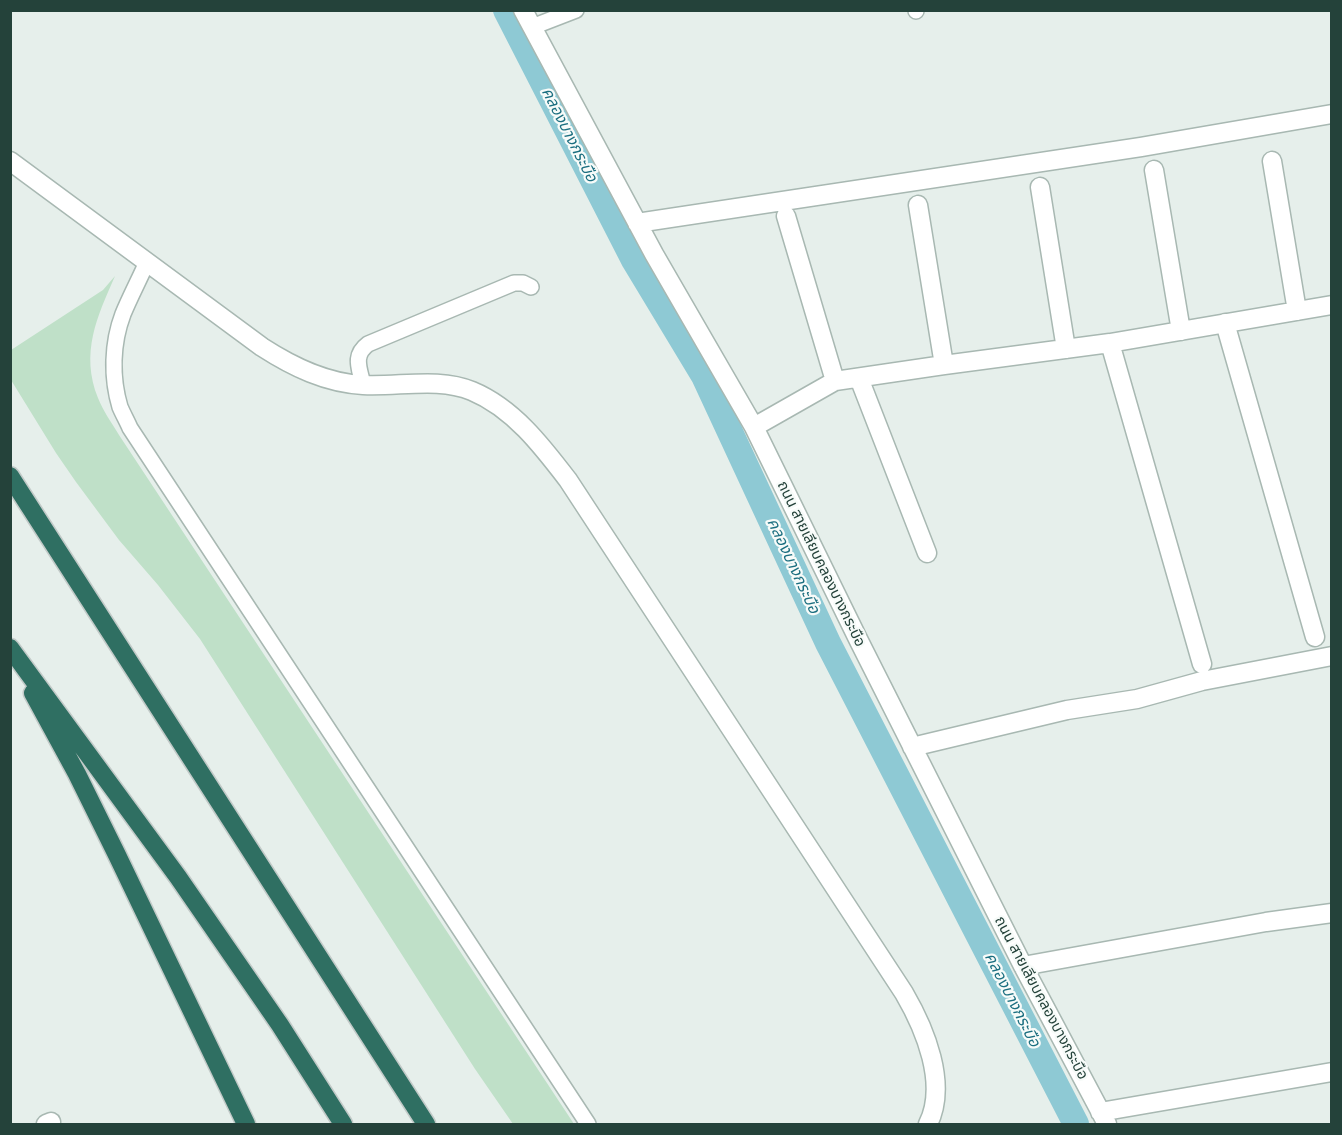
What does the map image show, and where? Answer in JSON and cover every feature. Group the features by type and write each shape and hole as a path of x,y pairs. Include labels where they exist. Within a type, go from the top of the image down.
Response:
{"highway":[{"path":"10,476 426,1125"},
{"path":"10,648 178,877 280,1025 343,1125"},
{"path":"10,655 82,784 246,1125"}],"street":[{"name":"ถนน สายเลียบคลองบางกระบือ","path":"523,10 637,223 754,427 912,747 1023,966 1104,1118"},
{"path":"637,223 1142,147 1332,114"},
{"path":"1272,160 1297,311"},
{"path":"10,162 262,347 286,362 335,381 363,385 446,384 471,390 496,403 547,452 581,500 912,1008 925,1036 934,1077 934,1100 928,1125"},
{"path":"1154,170 1181,331"},
{"path":"1040,187 1066,349"},
{"path":"918,205 944,365"},
{"path":"786,216 835,381"},
{"path":"754,427 835,381 1110,343 1332,305"},
{"path":"1225,323 1315,637"},
{"path":"1110,343 1202,664"},
{"path":"859,378 927,553"},
{"path":"912,747 1067,710 1137,699 1202,681 1332,656"},
{"path":"1023,966 1266,922 1332,913"},
{"path":"1104,1118 1332,1072"}],"lane":[{"path":"532,27 576,10"},
{"path":"147,262 123,314 115,351 116,389 121,410 130,428 588,1125"},
{"path":"363,385 358,354 368,344 514,283 523,283 531,287"}],"green space":[{"path":"115,276 97,321 91,350 93,382 102,408 574,1124 513,1124 475,1069 200,639 119,540 76,482 11,380 11,350 103,290"}],"waterway":[{"name":"คลองบางกระบือ","path":"506,10 634,260 704,376 828,643 1076,1124"}]}
